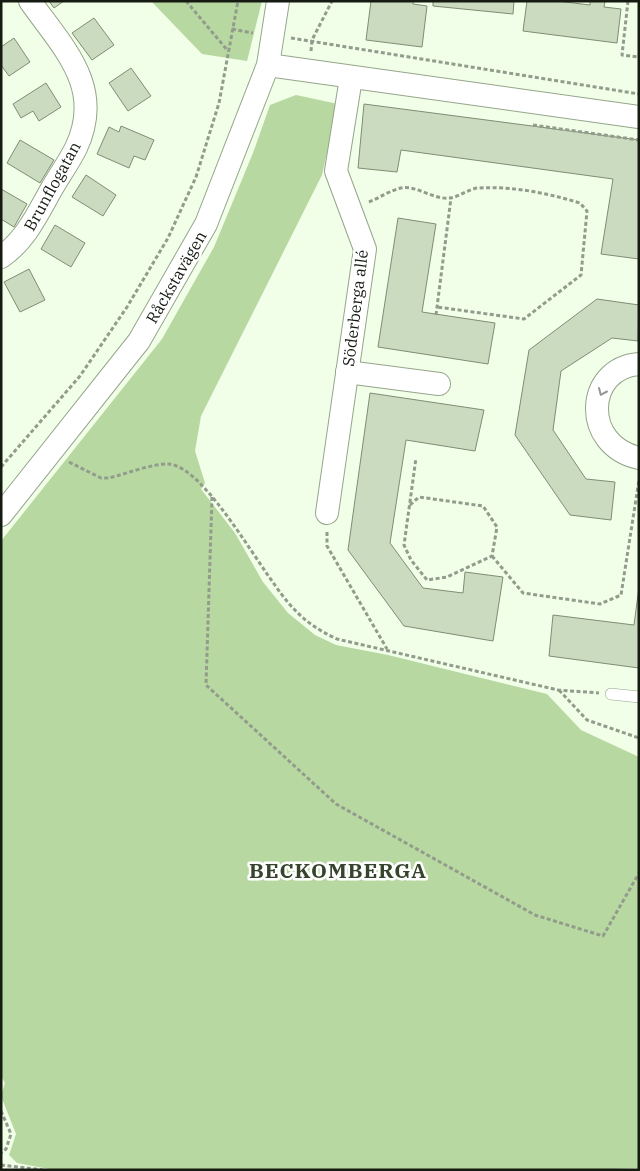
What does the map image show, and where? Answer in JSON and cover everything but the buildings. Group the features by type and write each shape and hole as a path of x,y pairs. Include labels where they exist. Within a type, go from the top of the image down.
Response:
{"street":[{"name":"Brunflogatan","path":"1,257 24,236 76,147 84,123 87,103 82,80 70,58 30,1"},
{"name":"Råckstavägen","path":"1,515 34,476 52,450 139,341 206,224 268,65 278,1"},
{"path":"268,65 639,117"},
{"name":"Söderberga allé","path":"327,514 364,249 336,171 351,78"},
{"path":"639,364 620,370 608,380 600,393 596,408 598,423 604,436 614,448 627,455 639,458"},
{"path":"347,372 439,384"}],"lane":[{"path":"611,694 639,697"}],"path":[{"path":"186,1 228,52"},
{"path":"1,467 80,376 127,307 168,238 196,177 219,103 238,1"},
{"path":"312,40 332,1"},
{"path":"628,1 622,55 639,57"},
{"path":"232,29 312,40 364,51 639,94"},
{"path":"350,210 401,188 435,197 451,198 477,188 521,188 580,203 587,211 581,275 524,319 437,307"},
{"path":"436,315 451,198"},
{"path":"52,450 74,467 101,478 110,478 168,464 184,469 212,498 238,530 267,577 293,609 314,629 337,639 558,690 611,694"},
{"path":"416,458 404,545 411,560 427,580 448,577 492,556"},
{"path":"410,505 419,496 482,506 496,526 492,556 523,593 600,604 621,595 639,480"},
{"path":"212,498 206,685 336,804 535,915 603,936 639,873"},
{"path":"327,514 327,546 388,650"},
{"path":"558,690 587,720 639,738"},
{"path":"1,1111 11,1134 6,1149 1,1153"},
{"path":"1,1165 43,1170"}],"green space":[{"path":"151,1 262,1 247,61 202,54"},
{"path":"296,95 338,104 322,175 201,416 195,451 205,483 201,489 235,533 263,582 288,613 315,635 336,645 388,655 547,694 581,730 639,757 639,1168 589,1170 54,1170 17,1163 9,1155 16,1134 1,1096 5,1083 1,1076 1,541 162,339 214,247 253,153 270,105"}],"district":[{"name":"BECKOMBERGA","path":"338,871"}]}
